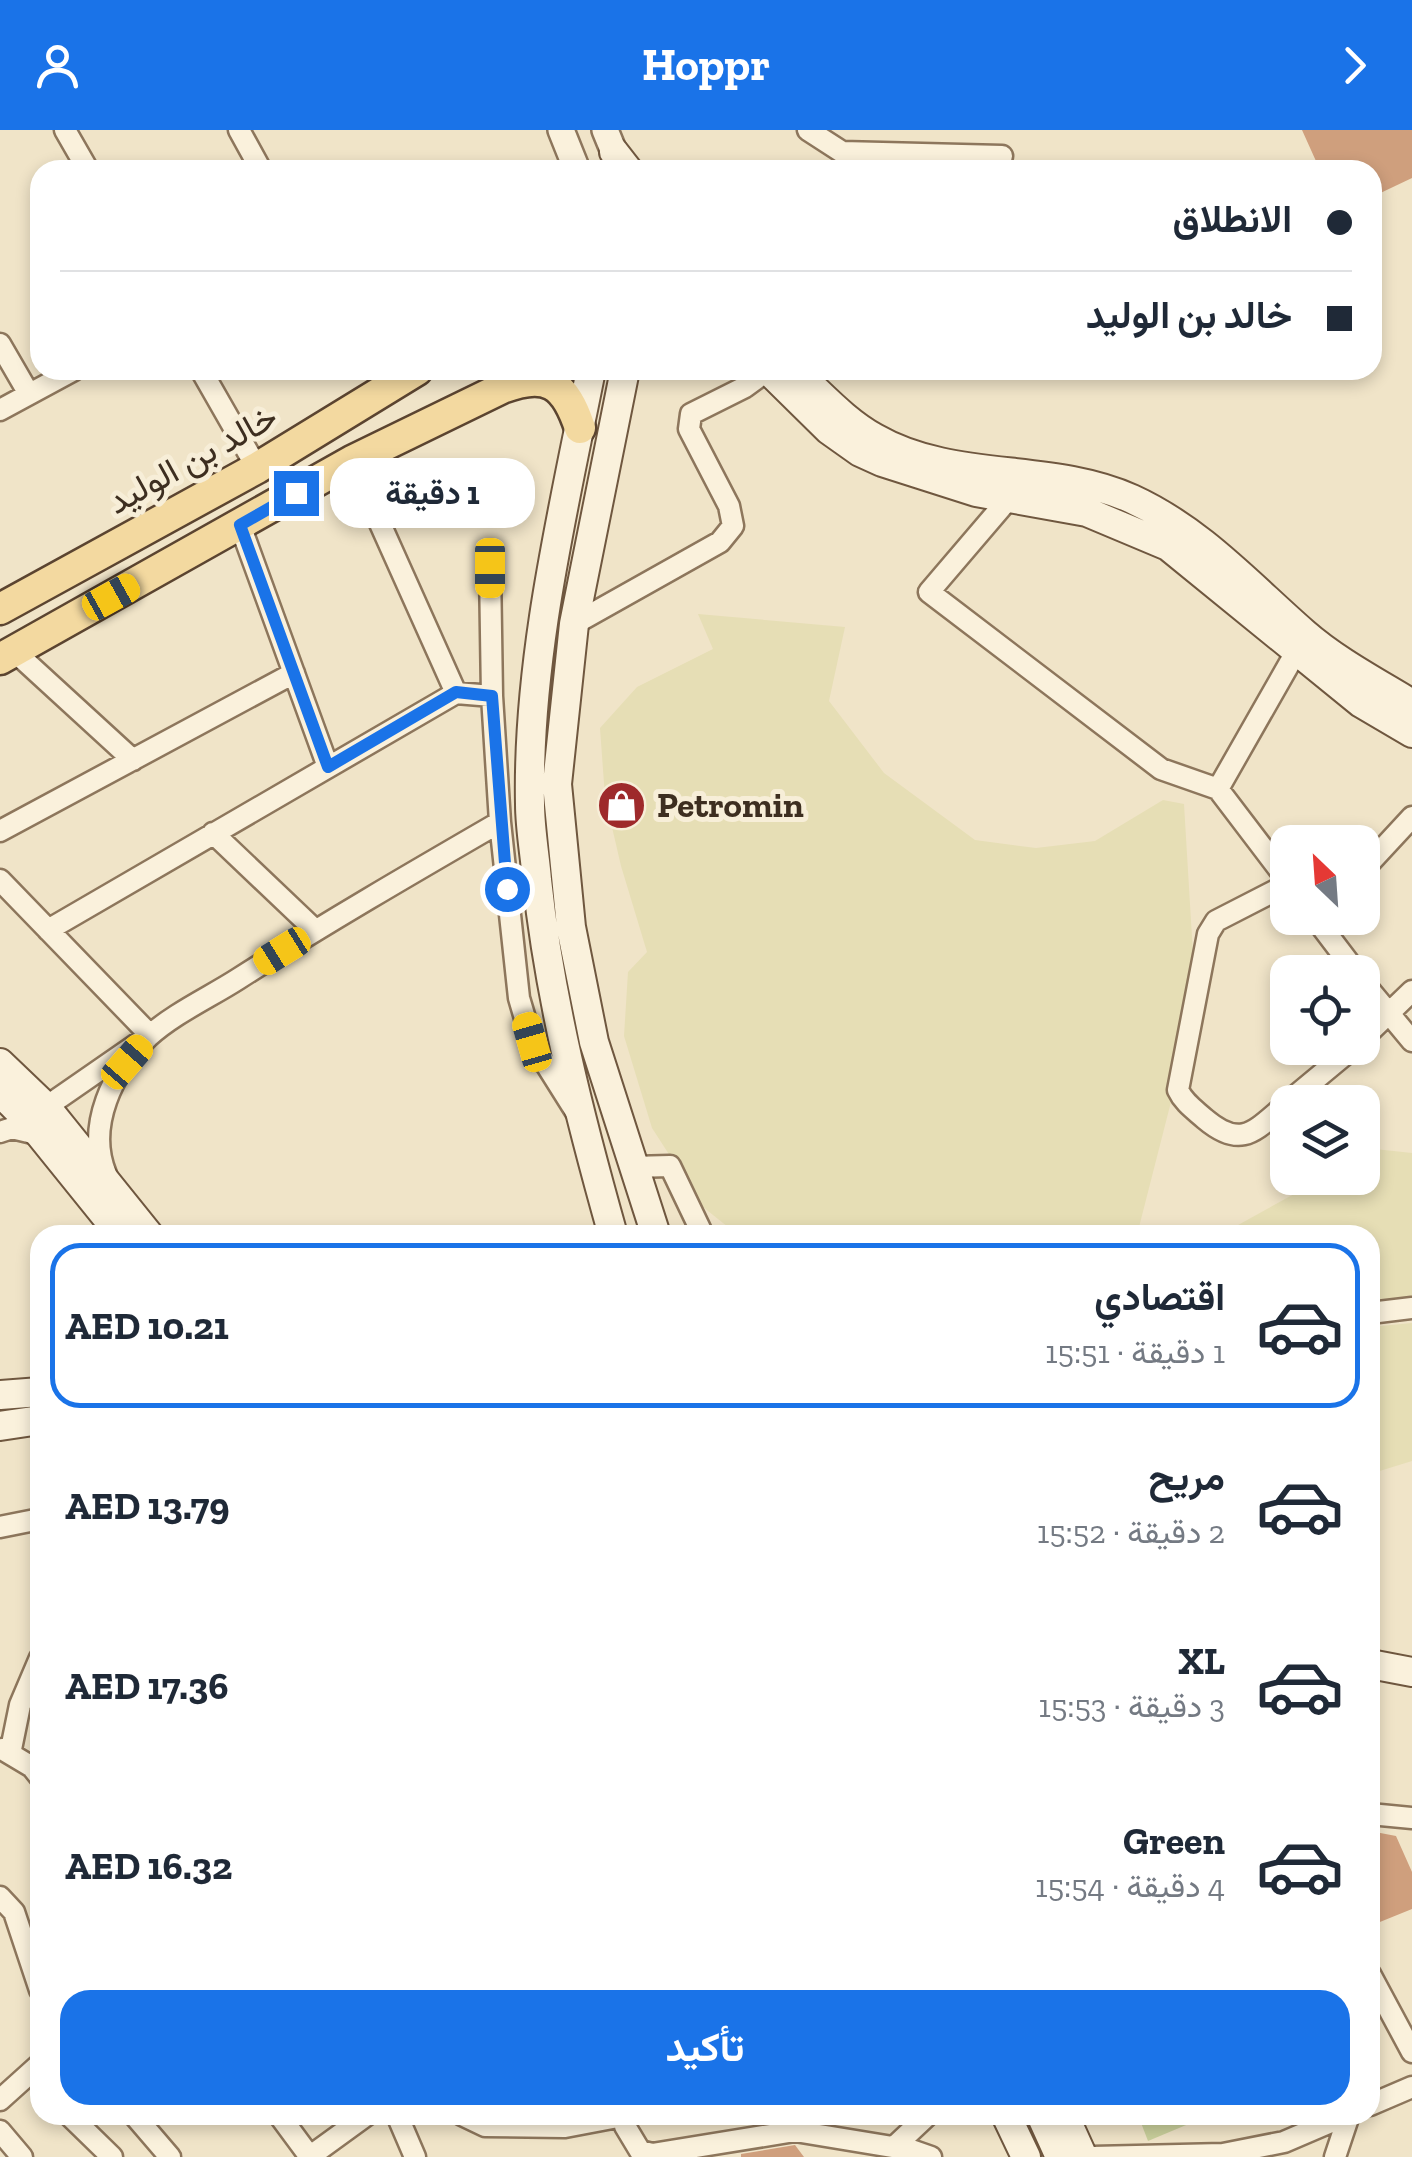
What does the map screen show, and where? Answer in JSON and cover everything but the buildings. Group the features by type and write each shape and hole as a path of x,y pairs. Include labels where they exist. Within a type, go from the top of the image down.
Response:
{"main road":[{"name":"خالد بن الوليد","path":"0,609 257,468 401,380"},
{"path":"7,655 352,460 519,380"},
{"path":"544,380 568,398 580,428"},
{"path":"589,380 533,700 530,807 540,910 557,1014 611,1225"},
{"path":"623,380 574,624 557,784 571,926 594,1042 652,1225"},
{"path":"778,380 830,430 860,452 898,468 976,492 1087,512 1207,559 1296,652 1361,704 1412,733"},
{"path":"805,380 874,438 913,455 962,466 1067,479 1134,500 1308,636 1412,704"},
{"path":"0,1062 46,1107 141,1225"},
{"path":"0,1092 41,1135 114,1225"},
{"path":"0,1395 30,1393"},
{"path":"0,1426 30,1422"},
{"path":"1380,1648 1412,1654"},
{"path":"1380,1666 1412,1672"},
{"path":"996,2125 1011,2157"},
{"path":"1011,2125 1026,2157"},
{"path":"1046,2125 1060,2157"},
{"path":"1069,2125 1084,2157"}],"street":[{"path":"65,130 82,160"},
{"path":"561,130 572,160"},
{"path":"808,130 842,152 1002,156"},
{"path":"246,132 257,160"},
{"path":"0,344 28,394"},
{"path":"0,410 55,380"},
{"path":"208,380 257,468"},
{"path":"574,624 720,542 733,526 729,506 689,429 692,414 754,380"},
{"path":"352,460 456,692"},
{"path":"1011,496 929,592 1161,769 1218,789 1270,859"},
{"path":"240,525 328,767"},
{"path":"490,568 492,696 500,822 519,998 532,1042 553,1081 581,1119"},
{"path":"1218,789 1296,652"},
{"path":"7,655 132,760"},
{"path":"0,831 294,673"},
{"path":"48,930 456,692 492,696"},
{"path":"1380,852 1412,817"},
{"path":"46,1107 314,930 500,822"},
{"path":"214,834 314,930"},
{"path":"0,880 150,1035"},
{"path":"1270,892 1216,921 1208,934 1178,1090 1183,1101 1223,1134 1233,1136 1258,1128 1270,1118"},
{"path":"1380,1024 1412,991"},
{"path":"1380,1004 1412,1042"},
{"path":"113,1190 99,1156 100,1124 109,1092 150,1035"},
{"path":"1309,1085 1332,1065"},
{"path":"0,1132 12,1128 41,1135"},
{"path":"632,1168 670,1166 699,1225"},
{"path":"1380,1312 1412,1308"},
{"path":"0,1527 30,1521"},
{"path":"30,1682 5,1750 30,1766"},
{"path":"1380,1815 1412,1818"},
{"path":"0,1897 30,1935"},
{"path":"1380,1993 1412,2052"},
{"path":"0,2100 30,2079"},
{"path":"1380,2101 1412,2087"},
{"path":"79,2125 112,2157"},
{"path":"142,2125 166,2156"},
{"path":"286,2125 310,2157 353,2125"},
{"path":"401,2125 415,2157"},
{"path":"625,2125 637,2154 689,2154 784,2125"},
{"path":"800,2125 931,2157"},
{"path":"894,2147 917,2125"},
{"path":"1093,2157 1223,2154 1284,2142 1324,2125"},
{"path":"1335,2157 1345,2125"},
{"path":"0,2131 22,2157"}],"shaded area":[{"path":"698,614 845,627 829,701 884,773 975,840 1036,848 1095,841 1163,800 1184,804 1196,1004 1140,1225 726,1225 703,1207 652,1128 624,1036 628,972 647,952 605,797 600,728 637,687 713,649"},
{"path":"1380,1150 1412,1153 1412,1298 1380,1302 1380,1225 1238,1225 1292,1195 1380,1195"},
{"path":"1412,1323 1412,1461 1380,1471 1380,1326"}],"green space":[{"path":"1142,2125 1186,2125 1148,2141"}],"place":[{"name":"Petromin","path":"622,805"}],"route":[{"path":"296,493 240,525 328,767 456,692 492,696 507,889"}]}
